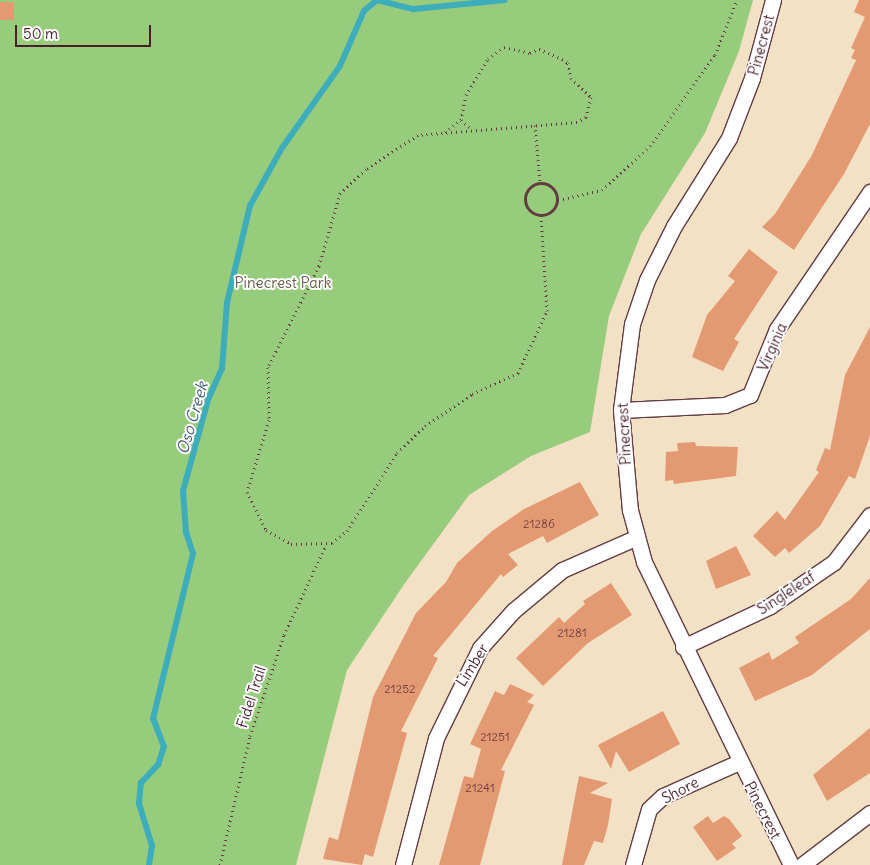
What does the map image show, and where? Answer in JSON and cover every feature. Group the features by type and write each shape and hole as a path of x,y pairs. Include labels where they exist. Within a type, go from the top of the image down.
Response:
{"street":[{"name":"Pinecrest","path":"773,0 752,78 728,138 674,226 647,280 632,324 621,410 636,537 683,647 790,865"},
{"name":"Virginia","path":"621,410 725,405 750,395 777,329 870,192"},
{"name":"Singleleaf","path":"683,647 770,606 834,562 870,515"},
{"name":"Limber","path":"403,865 436,738 480,648 514,611 562,570 636,537"},
{"name":"Shore","path":"633,865 649,809 663,796 738,762"},
{"path":"802,865 870,813"}],"path":[{"path":"558,200 551,185 540,182 530,188 525,202 531,213 542,216 550,213 558,200 602,190 656,139 715,56 737,0"},
{"path":"445,132 461,120 466,94 488,59 497,50 512,46 530,53 539,49 568,63 571,78 591,97 586,117 535,126 418,135 403,142 340,193 319,266 268,367 269,420 247,492 257,517 279,538 305,546 327,545 347,531 397,453 425,426 472,394 507,381 523,366 547,311 542,216"},
{"path":"461,120 473,130"},
{"path":"535,126 540,182"},
{"name":"Fidel Trail","path":"220,865 250,736 278,653 327,545"}],"green space":[{"name":"Pinecrest Park","path":"0,0 753,0 739,51 705,133 641,234 609,316 590,432 531,456 469,495 405,583 347,670 296,865 0,865"}],"building":[{"path":"859,0 870,0 870,124 844,174 794,250 762,227 775,214 812,155 856,60 851,58 855,50 851,48 865,17 854,12"},
{"path":"0,2 14,2 14,20 0,20"},
{"path":"749,249 778,272 734,339 739,342 723,371 692,357 707,315 735,281 728,276"},
{"path":"870,327 870,436 855,479 849,476 820,526 789,553 785,548 775,557 753,536 777,511 785,520 819,472 816,470 825,448 830,450 845,375"},
{"path":"695,442 696,446 738,447 736,476 674,484 673,480 665,481 666,452 678,451 677,443"},
{"path":"580,482 599,515 547,543 543,536 508,554 518,565 503,577 501,574 433,656 438,658 401,731 407,733 373,857 365,854 362,865 323,859 329,837 338,840 373,697 416,613 446,582 457,563 492,531 524,509"},
{"path":"736,546 751,575 716,589 706,561"},
{"path":"870,578 870,629 812,675 755,701 739,668 769,652 772,660 799,643 795,637 851,599"},
{"path":"611,583 632,615 588,643 543,686 516,658 559,617 564,623 585,604 583,601"},
{"path":"510,684 534,695 527,702 534,705 501,770 505,771 480,865 439,865 464,776 473,778 481,749 470,744 495,691 504,695"},
{"path":"663,711 680,744 629,772 616,751 611,769 598,745"},
{"path":"870,728 870,773 827,801 813,775"},
{"path":"579,776 608,783 590,793 612,799 608,825 603,843 594,841 584,865 562,865"},
{"path":"708,816 713,823 724,816 729,819 742,836 732,844 736,848 717,861 693,827"}],"waterway":[{"name":"Oso Creek","path":"377,0 414,9 505,0"},
{"name":"Oso Creek","path":"149,865 152,846 139,804 141,783 158,765 164,747 153,719 193,554 186,533 183,491 208,400 222,369 227,303 250,206 282,148 340,66 364,11 377,0"}]}
